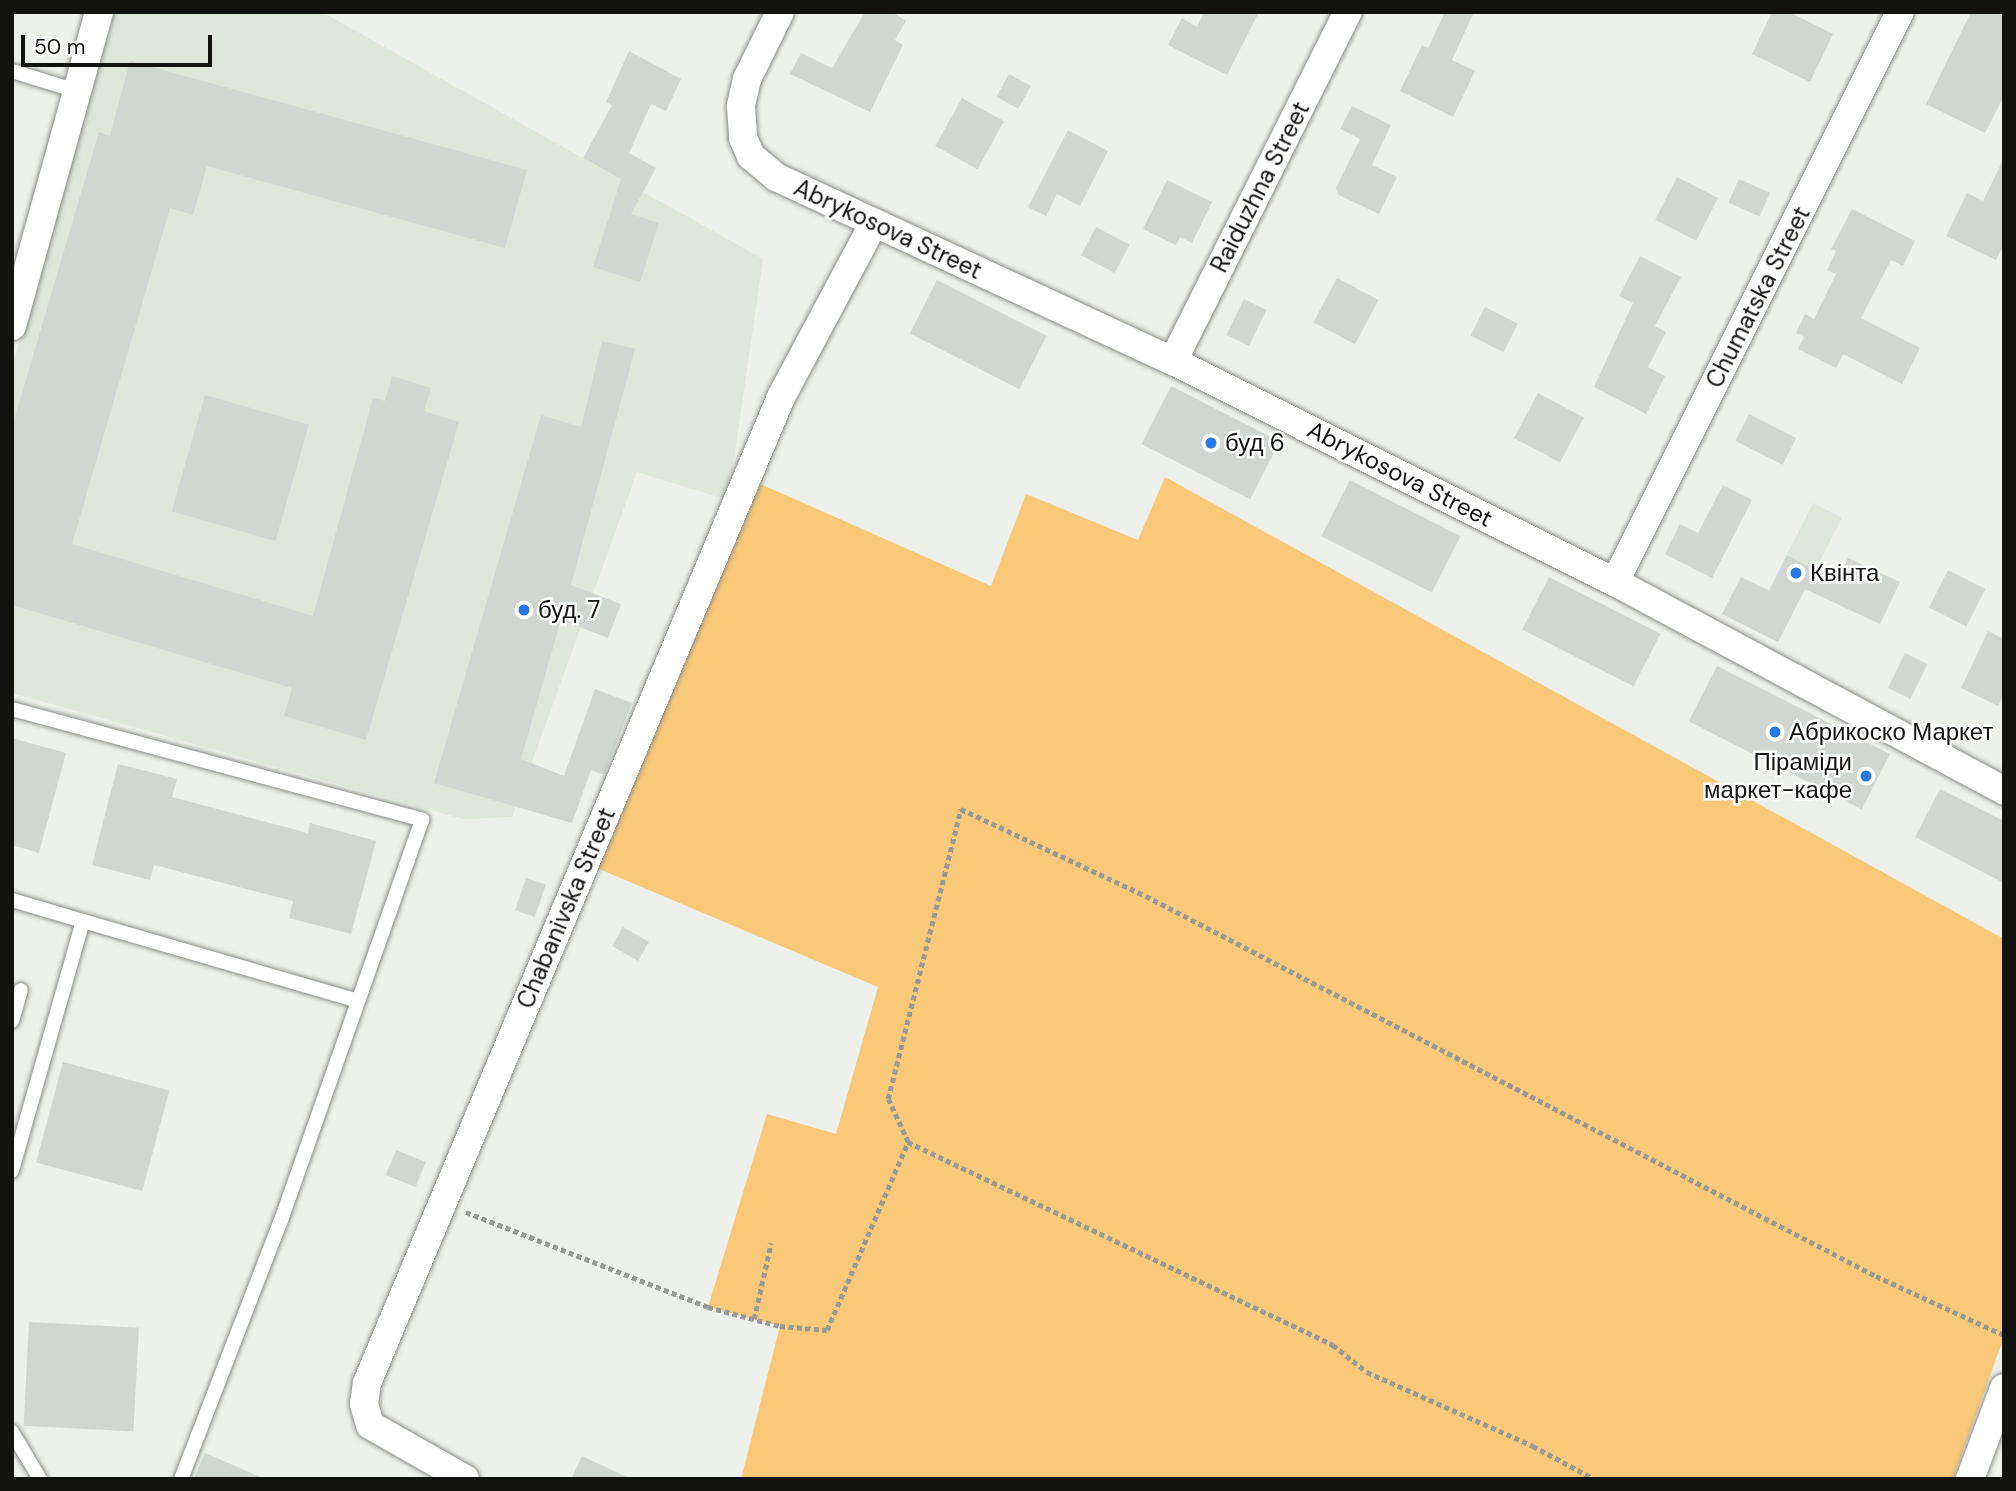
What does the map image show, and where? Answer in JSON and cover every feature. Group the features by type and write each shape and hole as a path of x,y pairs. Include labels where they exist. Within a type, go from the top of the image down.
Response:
{"street":[{"path":"12,326 99,12"},
{"name":"Abrykosova Street","path":"780,12 747,79 741,106 743,138 751,156 776,177 1173,361 1615,582 2003,788"},
{"name":"Raiduzhna Street","path":"1173,361 1348,12"},
{"name":"Chumatska Street","path":"1615,582 1900,12"},
{"name":"Chabanivska Street","path":"465,1479 370,1425 364,1404 367,1383 780,397 874,223"},
{"path":"1970,1479 2003,1394"}],"lane":[{"path":"12,71 77,91"},
{"path":"12,709 422,820 181,1479"},
{"path":"12,900 358,1001"},
{"path":"12,1171 83,921"},
{"path":"12,1021 21,990"},
{"path":"12,1432 40,1479"}],"path":[{"path":"1594,1479 1533,1446 1367,1372 1333,1345 908,1142 888,1099 961,809 1146,896 1876,1276 2004,1335"},
{"path":"443,1202 708,1307 754,1319 827,1330 908,1142"},
{"path":"754,1319 771,1243"}],"shaded area":[{"path":"115,12 322,12 763,259 728,500 637,472 512,817 463,819 12,693 12,367"},
{"path":"1165,477 2004,939 2004,1337 1953,1479 741,1479 780,1326 708,1307 767,1114 836,1134 878,987 585,863 747,478 991,586 1026,494 1138,540"},
{"name":"Квінта","path":"1813,503 1842,518 1778,642 1722,614 1741,577 1769,590"}],"building":[{"path":"865,12 892,12 906,21 895,40 903,45 870,112 790,74 801,53 832,68"},
{"path":"1204,12 1259,12 1227,75 1168,45 1182,18 1197,27"},
{"path":"1445,12 1474,12 1452,60 1475,71 1453,117 1400,91 1422,45 1428,48"},
{"path":"1772,12 1789,12 1833,34 1810,82 1752,54"},
{"path":"1971,12 2004,12 2004,96 1985,133 1926,104"},
{"path":"629,51 681,79 666,111 651,104 629,153 656,168 631,214 659,223 640,282 593,267 621,179 583,158 612,105 606,102"},
{"path":"130,61 527,170 505,248 207,166 193,215 170,208 72,544 313,616 373,398 385,401 392,376 431,388 424,411 459,422 366,740 284,716 292,688 12,605 12,427 99,132 110,136"},
{"path":"1009,74 1031,86 1018,109 996,97"},
{"path":"962,98 1004,121 977,169 935,146"},
{"path":"1352,106 1391,125 1372,165 1397,177 1379,214 1339,195 1336,188 1360,139 1340,129"},
{"path":"1068,130 1108,151 1080,206 1057,194 1046,216 1028,207"},
{"path":"2004,158 2004,245 1996,260 1946,236 1967,193 1983,201"},
{"path":"1677,177 1718,198 1696,241 1655,220"},
{"path":"1739,179 1770,193 1759,217 1728,203"},
{"path":"1167,180 1212,202 1192,243 1180,237 1176,245 1143,229"},
{"path":"1852,209 1915,241 1903,266 1891,260 1861,318 1920,348 1902,384 1843,354 1836,368 1798,349 1804,337 1796,333 1805,314 1814,319 1836,274 1827,270 1836,251 1831,249"},
{"path":"1096,227 1130,245 1115,273 1081,255"},
{"path":"1640,256 1681,277 1655,326 1666,332 1648,367 1665,376 1646,414 1594,387 1633,303 1619,296"},
{"path":"1337,278 1378,300 1355,344 1314,322"},
{"path":"937,280 1047,336 1019,389 910,333"},
{"path":"1244,299 1266,310 1249,346 1226,335"},
{"path":"1485,307 1518,324 1503,352 1470,336"},
{"name":"буд. 7","path":"602,341 635,349 571,585 621,604 608,638 561,620 521,759 564,776 595,689 632,703 604,775 591,770 572,823 434,783 541,415 581,427"},
{"name":"буд 6","path":"1171,386 1280,441 1250,499 1141,444"},
{"path":"1538,393 1584,417 1560,462 1514,438"},
{"path":"205,395 309,425 275,541 172,511"},
{"path":"1749,414 1796,438 1783,465 1735,441"},
{"path":"1350,480 1460,536 1432,592 1321,536"},
{"path":"1723,485 1752,500 1712,578 1665,554 1680,524 1698,533"},
{"path":"1787,555 1837,581 1848,558 1900,582 1880,624 1805,589 1778,642 1722,614 1741,577 1769,591"},
{"path":"1948,570 1985,589 1966,626 1929,607"},
{"path":"1549,577 1660,634 1634,686 1522,630"},
{"path":"1988,631 2004,639 2004,693 1998,706 1961,688"},
{"path":"1905,653 1927,664 1910,699 1888,688"},
{"path":"1717,666 1890,754 1862,809 1689,721"},
{"path":"12,738 66,753 39,853 12,845"},
{"path":"118,764 177,779 172,797 308,833 310,823 376,841 351,934 289,918 293,901 154,865 150,880 92,865"},
{"path":"1940,789 2004,821 2004,883 1915,837"},
{"path":"526,878 546,885 535,917 515,910"},
{"path":"623,927 649,942 638,961 612,946"},
{"path":"63,1062 169,1090 142,1191 36,1162"},
{"path":"396,1150 426,1162 416,1187 386,1175"},
{"path":"29,1322 139,1328 133,1432 24,1426"},
{"path":"205,1453 265,1479 194,1479"},
{"path":"582,1456 631,1479 571,1479"}],"place":[{"name":"буд 6","path":"1211,443"},
{"name":"Квінта","path":"1796,573"},
{"name":"буд. 7","path":"524,610"},
{"name":"Абрикоско Маркет","path":"1775,732"},
{"name":"Піраміди маркет-кафе","path":"1866,776"}]}
